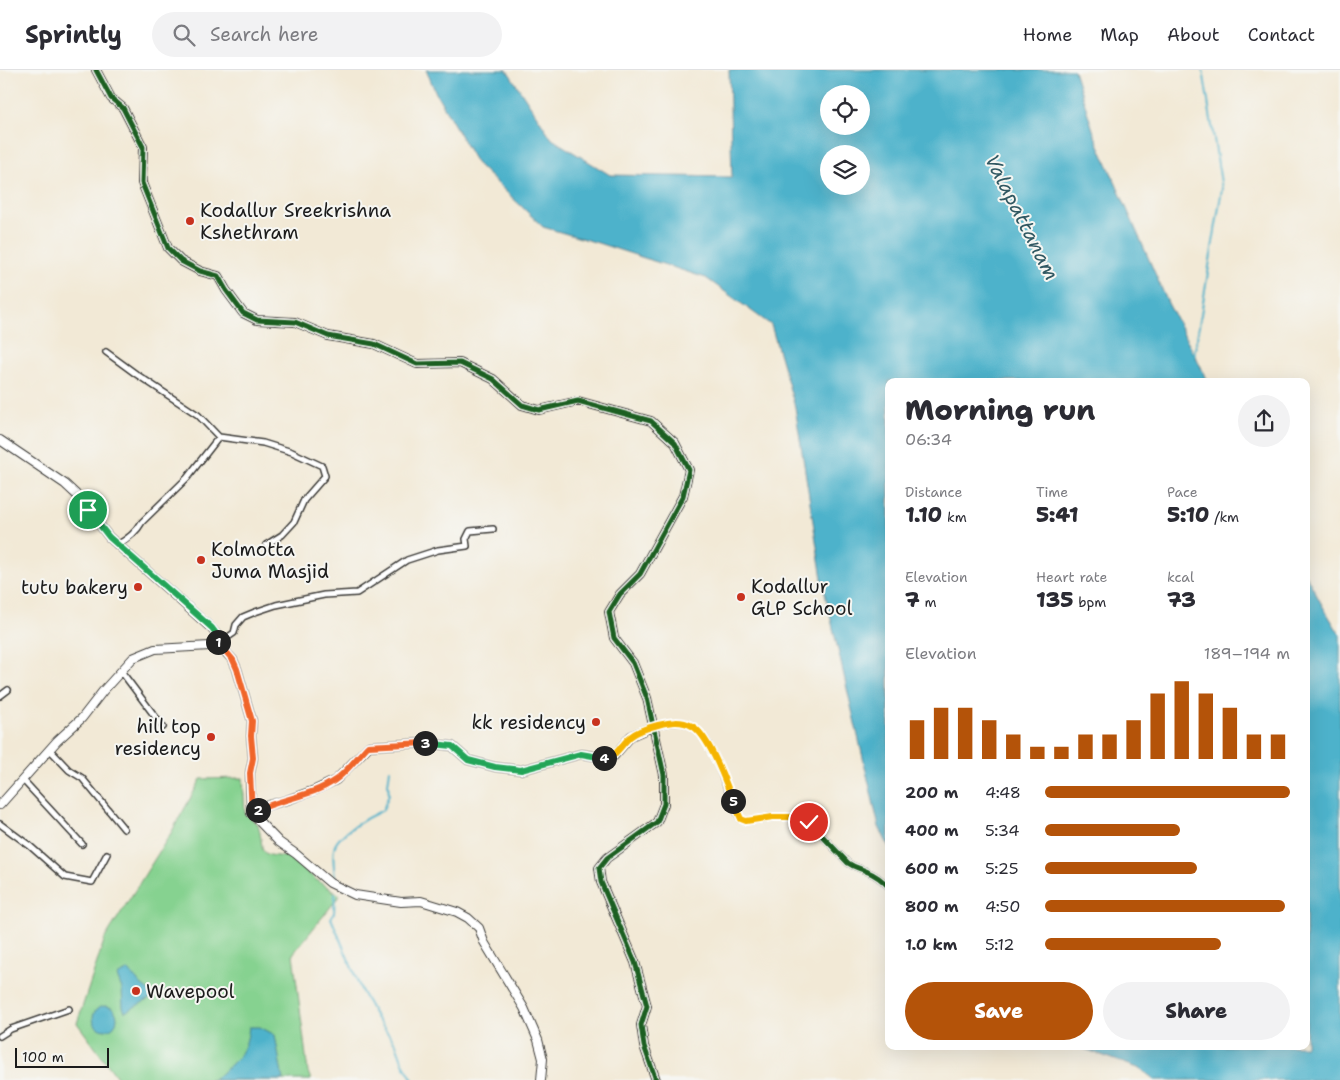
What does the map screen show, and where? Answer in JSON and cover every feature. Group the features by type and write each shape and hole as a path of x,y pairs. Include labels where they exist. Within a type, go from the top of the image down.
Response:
{"street":[{"path":"96,70 111,98 123,108 143,148 142,184 168,248 181,261 200,271 218,276 243,313 257,320 295,322 328,336 374,344 416,364 460,363 493,378 522,405 539,410 578,401 651,421 675,443 689,470 683,496 640,574 620,594 609,612 614,638 633,662 647,698 664,776 664,804 657,822 607,858 599,868 600,882 635,962 648,1006 641,1025 644,1046 656,1080"},
{"path":"106,352 198,415 219,437 263,443 292,452 322,466 325,476 304,500 294,522 282,536 266,545"},
{"path":"117,545 126,541 138,531 142,522 187,478 219,437"},
{"path":"0,440 65,484 80,498 117,545 199,616 218,636 218,644 233,660 237,669 252,721 253,758 250,773 252,813 279,842 330,883 355,895 401,902 420,901 457,912 468,918 479,928 484,942 524,1008 538,1040 543,1059 541,1080"},
{"path":"0,805 82,718 133,658 155,649 218,644 234,633 236,624 243,617 276,605 324,595 357,592 407,560 433,551 467,546 466,539 470,531 493,529"},
{"path":"120,671 163,727"},
{"path":"0,696 8,690"},
{"path":"252,813 269,804 315,790 336,780 368,746 423,743 452,746 468,760 495,767 521,770 581,754 607,758 614,756 632,736 654,726 671,722 683,723 692,726 701,733 741,819 746,821 767,817 798,817 809,822 848,863 872,874 885,884"},
{"path":"50,750 69,770 82,778 124,829"},
{"path":"24,780 82,844"},
{"path":"0,824 30,846 65,877 92,882 107,854"},
{"path":"0,1036 11,1029 69,1009"}],"green space":[{"path":"243,778 245,814 258,824 264,851 267,854 292,857 315,879 340,895 293,954 308,1072 311,1080 119,1080 77,1023 105,938 171,833 201,779"}],"water":[{"name":"Valapattanam","path":"426,70 507,70 552,139 610,175 732,177 729,70 1074,70 1095,136 1168,303 1206,378 885,378 885,839 879,827 823,585 795,407 771,325 706,278 543,227 476,163 436,93"},
{"path":"1310,582 1340,635 1340,1080 1155,1080 1141,1069 1087,1050 1310,1050"},
{"name":"Wavepool","path":"129,970 141,985 154,995 125,1012 122,989 117,976"},
{"path":"105,1006 113,1010 117,1018 113,1026 105,1030 97,1026 93,1018 97,1010"},
{"path":"249,1027 260,1027 275,1035 283,1080 211,1080 216,1078 243,1051"}],"waterway":[{"path":"1194,356 1222,189 1203,70"},
{"path":"335,881 333,857 336,843 354,826 383,810 389,794 390,770"},
{"path":"335,894 334,913 331,918 362,992 377,1019 396,1044 403,1063 413,1080"}],"cycle path":[{"path":"96,70 111,98 123,108 143,147 142,183 168,248 181,261 200,271 218,276 243,313 257,320 295,322 328,336 374,344 417,364 460,363 493,379 522,405 539,410 578,401 651,421 675,443 689,470 683,496 640,574 620,594 609,612 614,638 633,663 647,698 664,775 664,804 657,822 607,858 599,868 601,882 635,962 647,1006 641,1025 644,1046 656,1080"},
{"path":"251,813 315,790 336,780 369,746 423,743 452,746 468,760 495,767 521,770 581,754 607,758 614,756 631,736 654,726 671,722 683,723 692,726 701,733 741,819 746,821 773,817 798,817 809,822 848,863 874,875 885,883"}],"place":[{"name":"Kodallur Sreekrishna Kshethram","path":"190,221"},
{"name":"Kolmotta Juma Masjid","path":"201,560"},
{"name":"tutu bakery","path":"138,587"},
{"name":"Kodallur GLP School","path":"741,597"},
{"name":"kk residency","path":"596,722"},
{"name":"hill top residency","path":"211,737"},
{"name":"Wavepool","path":"136,991"}],"route":[{"path":"88,510 109,537 212,628 218,636 218,644 233,660 252,721 253,758 250,773 252,813 269,804 315,790 336,780 368,746 423,743 452,746 468,760 495,767 521,770 581,754 607,758 614,756 618,749 632,736 654,726 671,722 692,726 701,733 718,765 741,819 746,821 773,817 798,817 809,822"}]}
